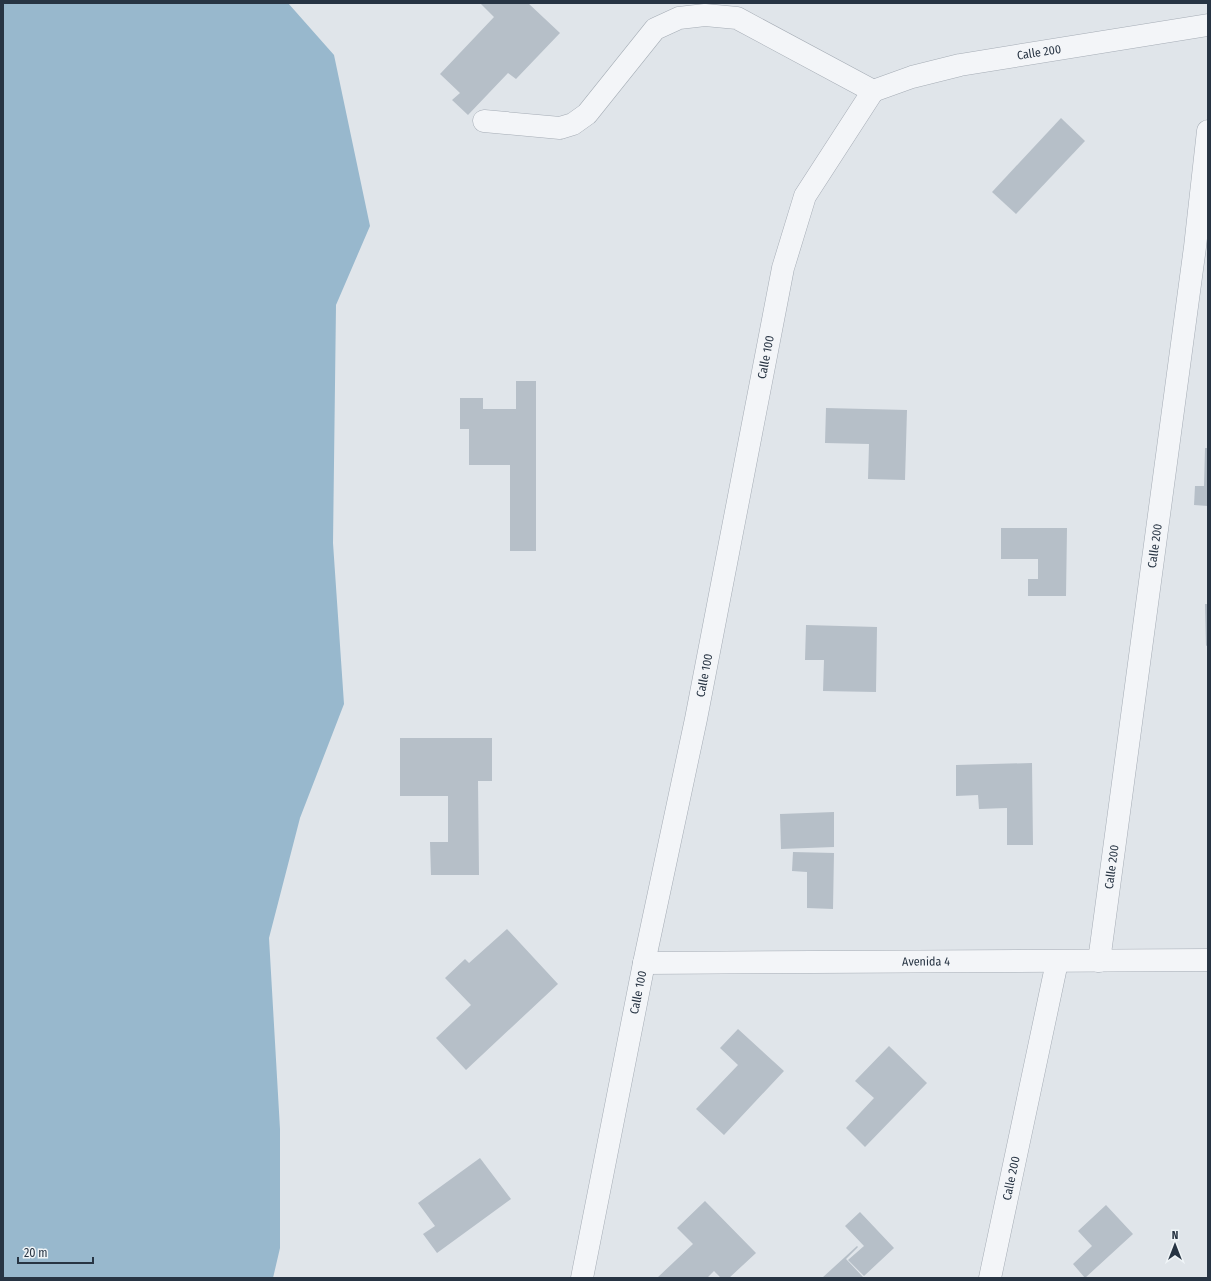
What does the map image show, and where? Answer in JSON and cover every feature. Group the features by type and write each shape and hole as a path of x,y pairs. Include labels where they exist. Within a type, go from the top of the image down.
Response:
{"street":[{"path":"484,121 560,128 573,124 587,114 655,29 679,18 705,16 737,18 873,91"},
{"name":"Calle 200","path":"873,91 912,77 960,64 1208,25"},
{"name":"Calle 100","path":"582,1278 644,963 696,719 783,268 805,196 873,91"},
{"name":"Calle 200","path":"1099,961 1195,247 1208,131"},
{"path":"1195,247 1208,268"},
{"name":"Avenida 4","path":"644,963 1208,960"},
{"name":"Calle 200","path":"990,1278 1057,962"}],"water":[{"path":"3,3 288,3 334,55 370,226 336,305 333,543 344,704 300,818 269,938 280,1129 280,1248 273,1278 3,1278"}],"building":[{"path":"480,3 528,3 560,33 516,79 508,73 468,115 452,100 460,93 440,74 494,17"},
{"path":"1061,118 1085,141 1016,214 992,192"},
{"path":"516,381 536,381 536,551 510,551 510,465 469,465 469,429 460,429 460,398 483,398 483,409 516,409"},
{"path":"826,408 907,410 905,480 868,479 869,444 825,443"},
{"path":"1205,448 1208,448 1208,506 1194,505 1195,486 1204,486"},
{"path":"1001,528 1067,528 1066,596 1028,596 1028,579 1038,579 1038,559 1001,559"},
{"path":"1205,604 1208,604 1208,645 1206,646"},
{"path":"806,625 877,627 876,692 823,691 824,660 805,660"},
{"path":"400,738 492,738 492,781 478,781 479,875 431,875 430,842 448,842 448,796 400,796"},
{"path":"1032,763 1033,845 1007,845 1007,808 979,809 978,795 956,796 956,765"},
{"path":"834,812 834,847 781,849 780,814"},
{"path":"793,852 834,853 833,909 807,908 807,872 792,871"},
{"path":"507,929 558,984 466,1070 436,1038 471,1005 445,978 465,959 469,963"},
{"path":"738,1029 784,1071 724,1135 696,1109 738,1065 720,1048"},
{"path":"889,1046 927,1083 865,1147 846,1128 874,1098 855,1081"},
{"path":"480,1158 511,1199 437,1253 423,1234 435,1226 418,1203"},
{"path":"705,1201 756,1253 729,1278 721,1278 714,1271 707,1278 657,1278 693,1244 677,1228"},
{"path":"1106,1205 1133,1234 1085,1278 1073,1264 1092,1246 1078,1231"},
{"path":"860,1212 894,1248 864,1276 848,1260 864,1246 845,1226"},
{"path":"857,1246 858,1247 846,1259 863,1277 822,1278"}]}
